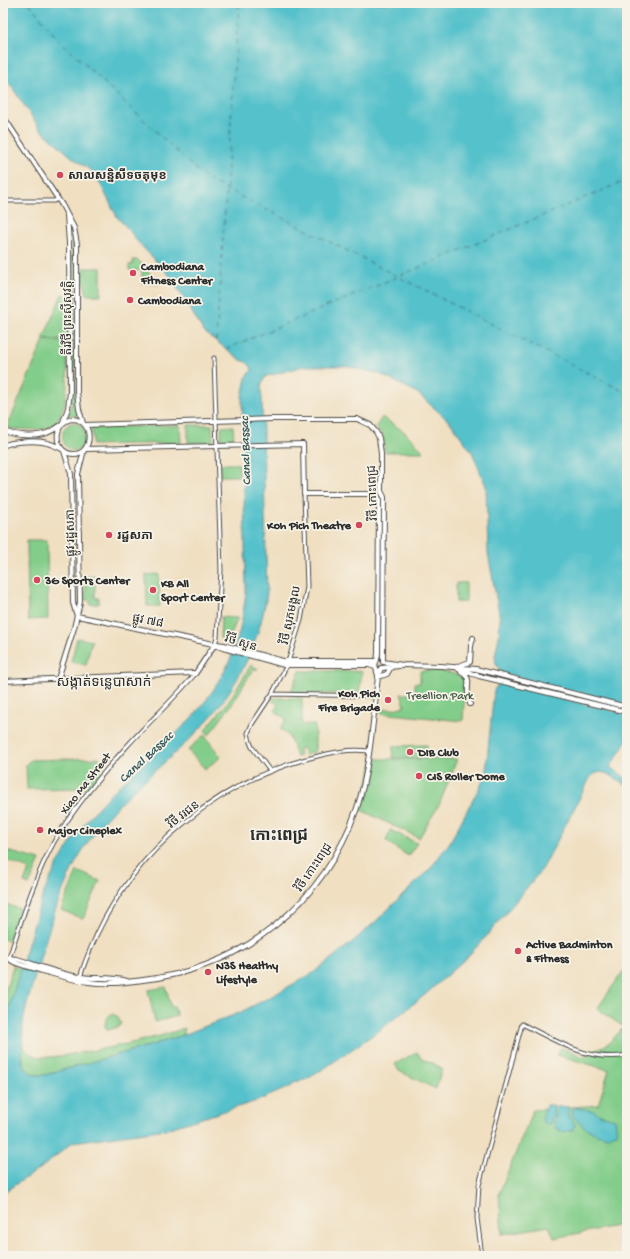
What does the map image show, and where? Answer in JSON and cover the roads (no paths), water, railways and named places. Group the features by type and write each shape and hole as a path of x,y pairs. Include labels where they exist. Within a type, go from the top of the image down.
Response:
{"main road":[{"name":"តីរវិថី ព្រះស៊ីសុវត្តិ","path":"3,116 58,199 67,215 69,224 69,401 62,423"},
{"name":"តីរវិថី ព្រះស៊ីសុវត្តិ","path":"69,224 75,233 77,241 77,392 79,409 84,424"},
{"path":"69,338 77,338"},
{"path":"3,430 12,435 48,433 62,423 74,419 84,424 88,431 89,436 84,450"},
{"name":"វិថី កោះពេជ្រ","path":"84,424 273,419 357,419 370,425 378,435 381,448 381,491 384,497 383,662"},
{"path":"62,423 58,438 63,450"},
{"path":"3,446 12,443 42,442 74,454 84,450 217,446"},
{"name":"វិថី សុភមង្គល","path":"217,446 303,444 304,494"},
{"name":"ផ្លូវ រដ្ឋសភា","path":"63,450 71,474 73,603 77,616"},
{"name":"ផ្លូវ រដ្ឋសភា","path":"58,679 80,602 81,572 78,474 84,450"},
{"name":"វិថី កោះពេជ្រ","path":"304,494 372,494 378,496 380,500 377,660"},
{"name":"ផ្លូវ ៧៨","path":"77,616 215,644"},
{"path":"452,667 470,662 473,638"},
{"name":"វិថី សួន","path":"215,644 288,663 369,665 376,667"},
{"name":"Xiao Ma Street","path":"195,674 215,644"},
{"path":"403,665 382,668 376,667 375,664 377,660 380,660 383,662 403,665 480,670 627,706"},
{"name":"វិថី សួន","path":"288,663 377,660"},
{"path":"382,668 383,662"},
{"name":"វិថី កោះពេជ្រ","path":"3,956 45,970 80,979 110,984 173,976 214,962 256,940 285,917 314,886 342,843 357,806 362,788 376,696 378,677 376,667"},
{"path":"378,677 387,674 391,667"},
{"path":"452,667 479,676 627,712"},
{"path":"452,667 468,679 470,704"},
{"name":"វិថី កោះពេជ្រ","path":"378,677 382,668"},
{"path":"3,681 195,674"}],"street":[{"path":"3,201 54,201 58,199"},
{"path":"214,358 221,570 217,637 215,644"},
{"name":"វិថី សុភមង្គល","path":"270,771 252,747 248,734 249,730 272,694 288,663 301,620 306,592 304,494"},
{"name":"Xiao Ma Street","path":"9,958 38,876 48,854 63,829 87,793 109,767 195,674"},
{"path":"272,694 376,696"},
{"name":"វិថី វរជន","path":"80,979 92,945 105,918 121,892 147,858 173,833 209,805 246,783 270,771 298,761 338,752 354,750 368,751"},
{"path":"482,1256 477,1218 479,1185 522,1024 581,1053 606,1057 627,1055"}],"water":[{"name":"Canal Bassac","path":"3,3 627,3 627,741 610,767 627,779 627,785 608,774 599,772 590,778 543,868 486,937 466,958 426,994 377,1032 319,1072 305,1080 294,1082 292,1086 257,1101 166,1129 73,1142 41,1168 7,1190 3,1195 3,1065 10,1004 42,897 60,860 91,815 116,789 168,742 200,708 225,670 237,642 246,591 242,397 246,378 252,370 251,366 204,332 170,276 136,240 117,217 93,172 73,158 40,129 3,74","holes":["304,366 345,366 380,374 416,392 450,422 472,452 486,486 488,553 500,619 499,636 495,656 496,664 501,672 499,683 494,690 486,770 482,783 450,842 430,869 374,923 313,973 239,1013 183,1035 45,1075 31,1073 25,1068 22,1062 23,1028 27,1002 55,910 75,864 93,835 104,821 128,795 194,735 221,704 242,670 258,633 267,593 261,391 263,381 266,376"]},
{"path":"546,1105 554,1105 553,1116 550,1124 545,1124 542,1120"},
{"path":"557,1106 569,1107 568,1116 575,1124 574,1130 563,1132 554,1127"},
{"path":"574,1107 594,1111 600,1115 615,1119 617,1133 606,1136 600,1135 586,1128 572,1115"}],"place":[{"name":"សាលសន្និសីទចតុមុខ","path":"60,175"},
{"name":"Cambodiana Fitness Center","path":"133,273"},
{"name":"Cambodiana","path":"130,300"},
{"name":"Koh Pich Theatre","path":"359,525"},
{"name":"រដ្ឋសភា","path":"109,535"},
{"name":"3G Sports Center","path":"37,580"},
{"name":"KB All Sport Center","path":"153,590"},
{"name":"Koh Pich Fire Brigade","path":"388,700"},
{"name":"DIB Club","path":"410,752"},
{"name":"CIS Roller Dome","path":"419,776"},
{"name":"Major Cineplex","path":"40,830"},
{"name":"Active Badminton & Fitness","path":"518,951"},
{"name":"N3S Healthy Lifestyle","path":"208,972"}],"district":[{"name":"សង្កាត់ទន្លេបាសាក់","path":"104,681"},
{"name":"កោះពេជ្រ","path":"279,834"}],"park label":[{"name":"Treellion Park","path":"440,695"}]}
